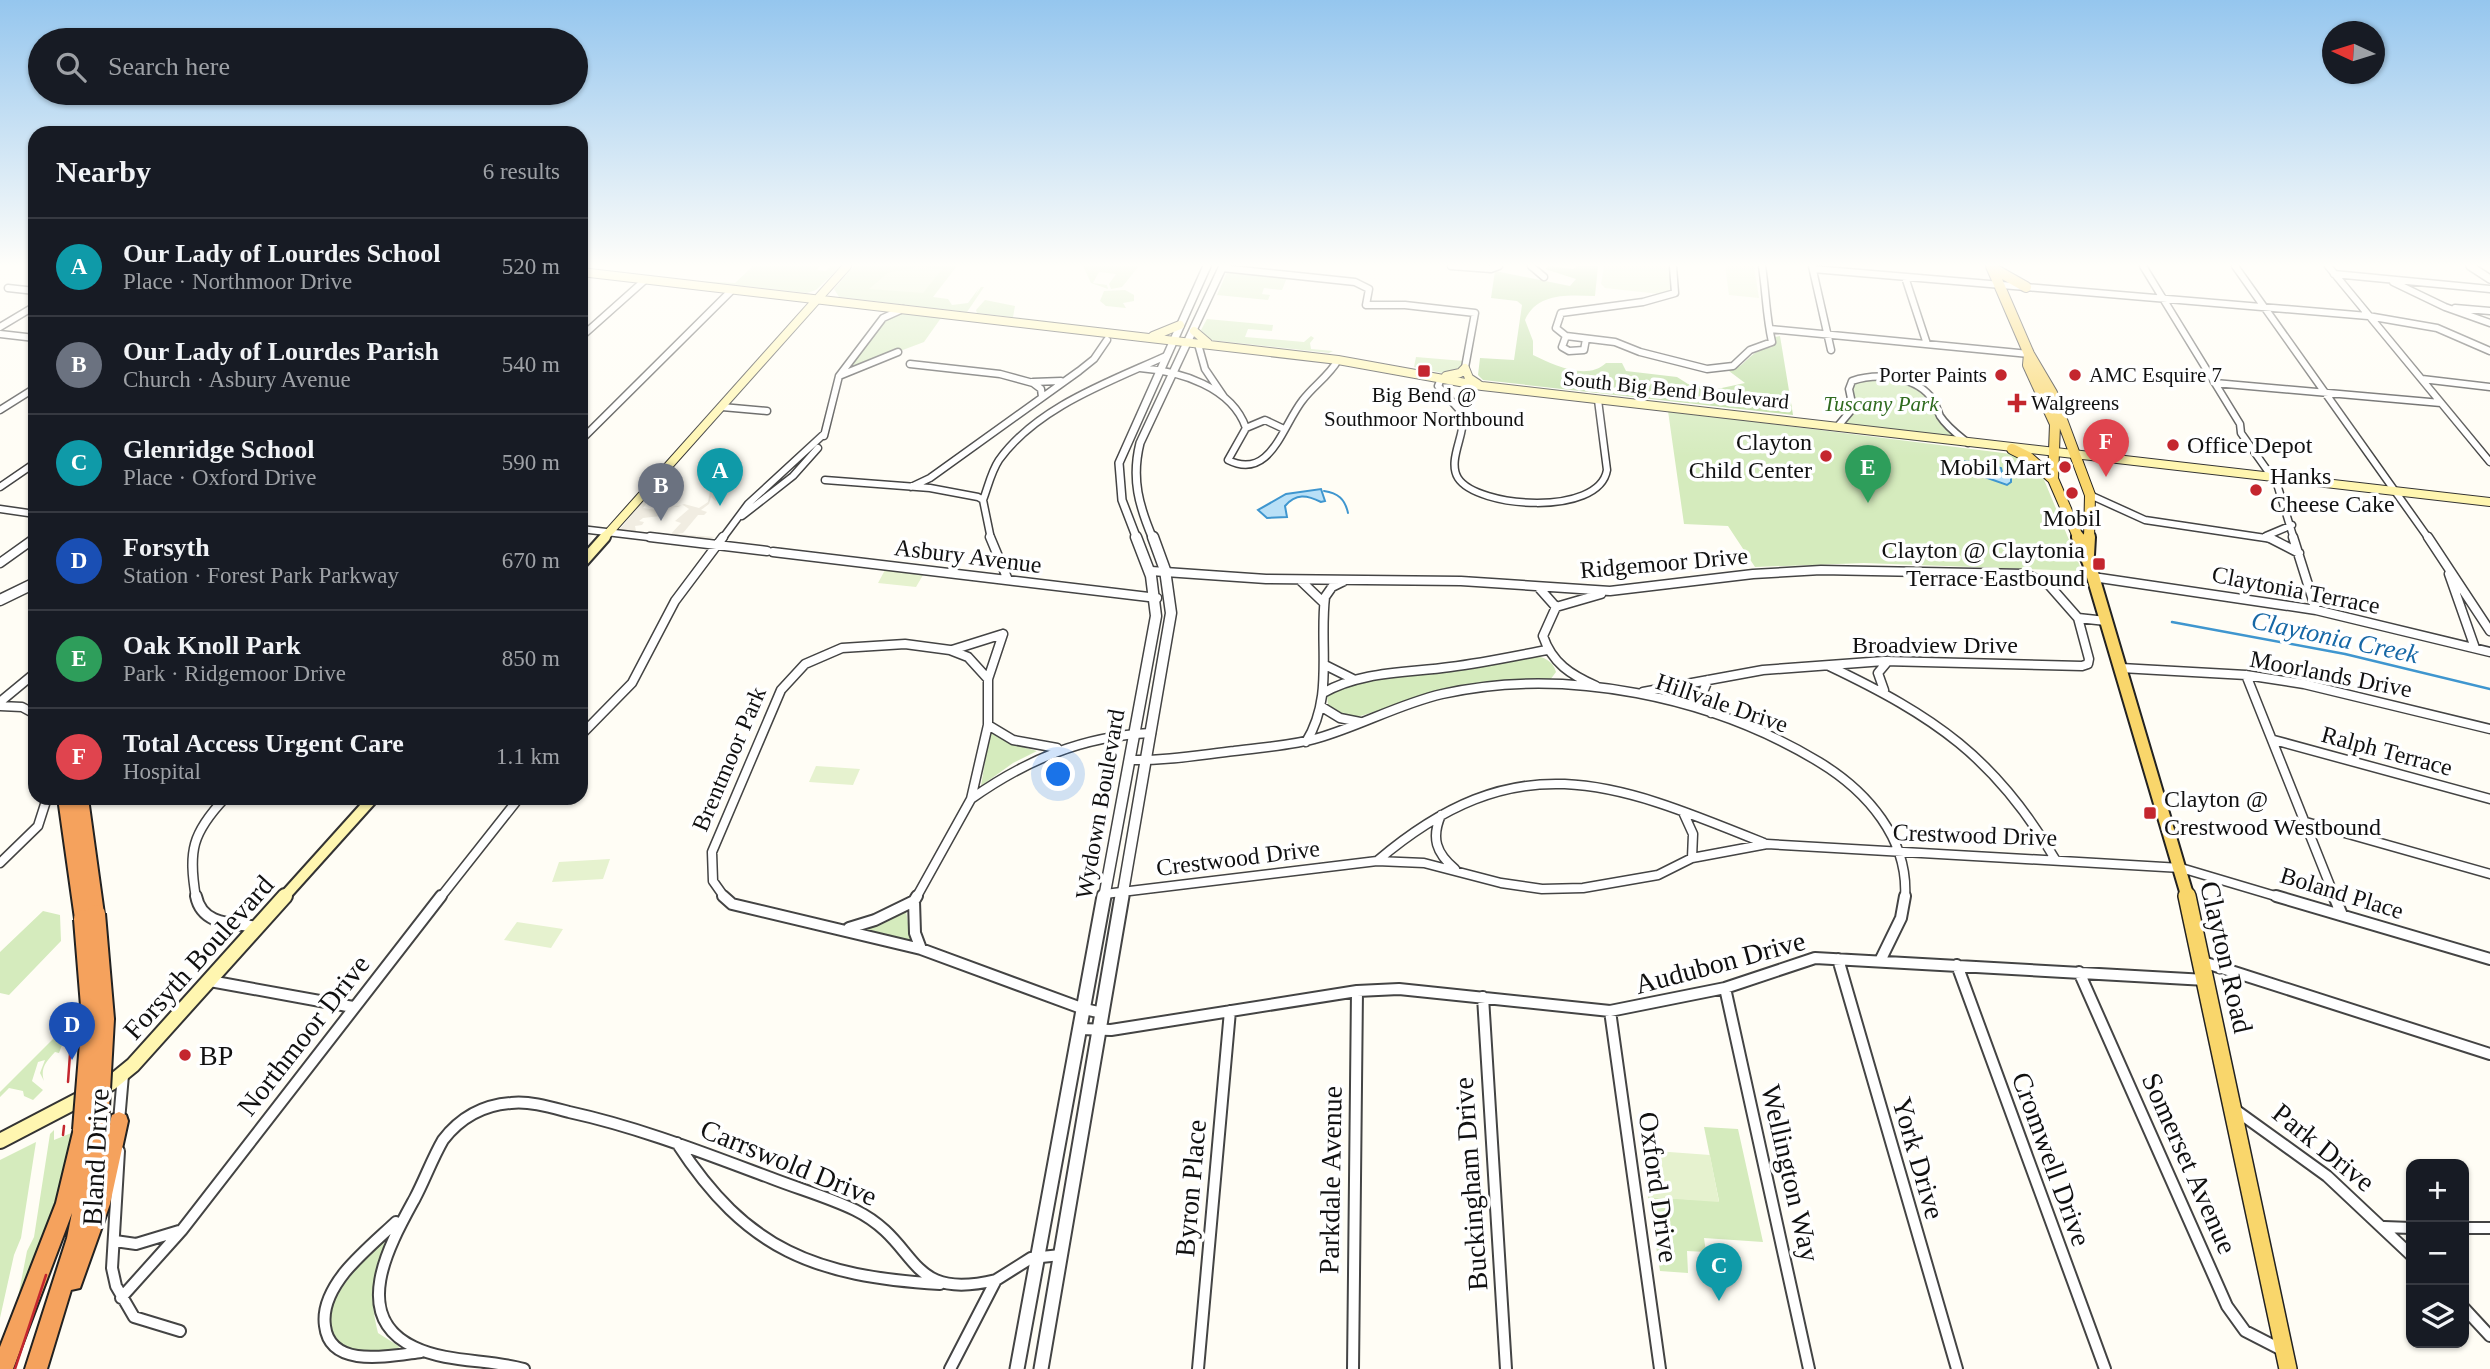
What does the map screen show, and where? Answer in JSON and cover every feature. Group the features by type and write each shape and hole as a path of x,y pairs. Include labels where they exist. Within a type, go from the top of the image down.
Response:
{"highway":[{"path":"67,805 89,916"},
{"path":"36,1369 77,1238 100,1126 91,1018 89,916 81,805"},
{"path":"2,1369 66,1203 100,1126"}],"main road":[{"path":"588,557 792,330"},
{"name":"South Big Bend Boulevard","path":"1084,330 1338,360 1482,386 2490,502"},
{"path":"1145,337 1166,330"},
{"name":"Clayton Road","path":"2019,330 2029,354 2052,393 2090,495 2089,563"},
{"path":"1194,331 1214,346"},
{"name":"Clayton Road","path":"2029,354 2028,365 2055,425 2053,479 2089,563 2180,868 2207,980 2288,1369"},
{"path":"1429,376 1455,375 1465,368 1469,378 1482,386"},
{"path":"2012,449 2028,457 2053,479"},
{"name":"Forsyth Boulevard","path":"0,1141 123,1075 367,805"}],"street":[{"path":"588,433 692,330"},
{"path":"588,728 632,683 675,601 715,546 739,518 793,476 818,447 824,434 838,376 874,330"},
{"name":"Wydown Boulevard","path":"1017,1369 1157,598 1152,571 1123,498 1118,470 1122,454 1178,330"},
{"path":"1463,383 1472,330"},
{"path":"1558,330 1566,336 1615,342 1684,365 1721,369 1733,366 1753,348 1769,345 1772,338 1770,330"},
{"path":"1779,330 2029,354"},
{"path":"1827,330 1831,350"},
{"path":"1922,330 1927,344"},
{"path":"2182,330 2240,424 2241,433 2272,477 2292,525 2316,610"},
{"path":"2281,330 2397,490 2490,631"},
{"path":"2380,330 2490,462"},
{"path":"2441,330 2490,351"},
{"name":"Wydown Boulevard","path":"1041,1369 1171,613 1172,592 1135,493 1132,466 1194,331"},
{"path":"0,334 28,337"},
{"path":"1566,336 1562,347 1573,352 1584,350 1586,339"},
{"path":"911,486 930,478 1094,359 1107,340"},
{"path":"1198,344 1205,369 1225,399"},
{"path":"838,376 898,352"},
{"path":"1008,580 990,540 983,500 998,461 1024,434 1071,403 1166,356"},
{"path":"1261,420 1246,428 1228,457 1238,465 1250,465 1268,456 1292,415 1338,360"},
{"path":"910,364 998,374 1033,382 1065,380"},
{"path":"1140,368 1173,372 1225,399 1243,415 1261,420 1292,415"},
{"path":"1838,426 1853,408 1849,389 1852,381 1861,377 1883,377 1909,382 1929,394 1946,424 1968,444"},
{"path":"1441,379 1438,386 1456,401 1463,415 1461,444 1455,468 1459,480 1482,495 1502,498 1561,502 1583,499 1597,491 1604,482 1606,464 1598,400"},
{"path":"2422,379 2490,387"},
{"path":"1033,382 1041,389 1042,397"},
{"path":"2215,383 2441,403"},
{"path":"0,410 28,392"},
{"path":"722,407 766,411"},
{"path":"1243,415 1246,428"},
{"path":"1272,420 1284,429"},
{"path":"0,486 28,468"},
{"path":"930,478 930,488"},
{"path":"825,480 930,488 968,493 983,500"},
{"path":"968,493 988,485"},
{"path":"2090,495 2145,520 2266,536 2300,553"},
{"path":"0,509 28,512"},
{"path":"2266,536 2292,525"},
{"name":"Asbury Avenue","path":"588,530 1157,598"},
{"path":"0,563 28,543"},
{"path":"2447,568 2475,648"},
{"name":"Ridgemoor Drive","path":"1152,571 1300,580 1461,581 1610,591 1753,574 1821,570 2026,575 2044,581 2078,618"},
{"name":"Claytonia Terrace","path":"2093,577 2316,610 2490,652"},
{"path":"0,593 28,579"},
{"path":"1300,580 1318,594 1324,603"},
{"path":"1306,741 1316,729 1322,707 1326,593 1347,580"},
{"path":"0,600 28,586"},
{"path":"1539,588 1556,607"},
{"path":"1601,689 1561,668 1547,650 1543,636 1556,607 1610,591"},
{"path":"2078,618 2106,621"},
{"name":"Broadview Drive","path":"1637,693 1763,670 1827,664 1888,661 2082,667 2088,664 2089,659 2078,618"},
{"name":"Brentmoor Park","path":"846,929 875,920 914,901 971,799 988,725 988,679 1003,634 950,650"},
{"name":"Brentmoor Park","path":"988,679 968,657 950,650 905,644 842,648 822,655 792,676 781,690 712,852 711,880 717,892 732,904 921,949 1084,1009 1103,1013"},
{"path":"1323,693 1332,685 1353,679 1418,673 1547,650"},
{"path":"1886,692 1879,681 1878,673 1888,661"},
{"path":"1827,664 1921,712 1974,752 2000,777 2031,814 2055,859"},
{"path":"1325,665 1353,679"},
{"path":"1547,685 1561,668"},
{"name":"Moorlands Drive","path":"2120,668 2246,676 2336,690 2490,729"},
{"path":"2246,676 2274,740 2342,915"},
{"path":"0,704 28,679"},
{"path":"1707,680 1701,689 1701,698 1715,715"},
{"name":"Hillvale Drive","path":"1129,760 1146,761 1306,741 1446,693 1547,685 1637,693 1715,715 1779,741 1848,781 1875,809 1898,853 1903,870 1905,903 1880,961"},
{"path":"0,704 22,706 28,710"},
{"path":"1322,707 1340,718 1360,722"},
{"name":"Brentmoor Park","path":"988,725 1013,740 1038,747 1059,748 1151,733"},
{"name":"Ralph Terrace","path":"2274,740 2490,799"},
{"name":"Brentmoor Park","path":"971,799 1011,770 1059,748"},
{"name":"Crestwood Drive","path":"1377,861 1442,812 1476,798 1516,788 1569,785 1641,795 1767,844"},
{"path":"0,863 26,840 43,818 48,805"},
{"path":"218,805 206,818 190,849 198,904 202,913 215,919 258,927"},
{"name":"Northmoor Drive","path":"121,1298 182,1230 353,1007 513,805"},
{"path":"1442,812 1433,835 1435,848 1442,860 1460,872"},
{"path":"1684,812 1693,834 1692,858"},
{"path":"2306,821 2490,874"},
{"name":"Crestwood Drive","path":"1105,894 1123,894 1377,861 1424,863 1514,885 1578,888 1620,884 1658,875 1692,858 1767,844 2180,868"},
{"name":"Boland Place","path":"2180,868 2490,959"},
{"path":"914,901 915,933 921,949"},
{"name":"Audubon Drive","path":"1080,1029 1100,1030 1357,991 1399,989 1610,1011 1725,988 1807,959 2207,980"},
{"name":"York Drive","path":"1838,959 1957,1369"},
{"path":"2203,962 2490,1054"},
{"name":"Cromwell Drive","path":"1956,965 2105,1369"},
{"name":"Somerset Avenue","path":"2078,972 2227,1306 2245,1331 2284,1351"},
{"path":"210,981 353,1007"},
{"name":"Wellington Way","path":"1725,988 1809,1369"},
{"name":"Parkdale Avenue","path":"1353,1369 1357,991"},
{"name":"Buckingham Drive","path":"1483,997 1506,1369"},
{"name":"Byron Place","path":"1198,1369 1230,1011"},
{"name":"Oxford Drive","path":"1610,1011 1660,1369"},
{"name":"Bland Drive","path":"121,1298 112,1268 116,1241 100,1126 123,1075"},
{"name":"Carrswold Drive","path":"421,1352 392,1332 382,1313 379,1286 383,1259 432,1159 450,1132 468,1116 488,1106 512,1102 558,1109 642,1130 835,1203 878,1224 926,1275 943,1284"},
{"name":"Park Drive","path":"2234,1109 2285,1142 2384,1227 2406,1250"},
{"name":"Carrswold Drive","path":"677,1143 701,1184 727,1213 787,1252 859,1277 887,1282 966,1287 996,1280 1038,1255"},
{"name":"Carrswold Drive","path":"406,1212 341,1278 326,1306 323,1326 328,1343 338,1353 381,1357 421,1352 469,1357 524,1369"},
{"path":"2384,1227 2406,1228"},
{"path":"2469,1228 2490,1228"},
{"name":"Bland Drive","path":"116,1241 136,1244 182,1230"},
{"path":"1038,1255 1061,1255"},
{"path":"950,1369 996,1280"},
{"path":"121,1298 134,1317 180,1331"},
{"path":"2469,1313 2490,1336"}],"green space":[{"path":"877,330 933,330 924,342 855,368 848,366"},
{"path":"1201,330 1248,330 1245,337 1304,342 1311,336 1314,338 1310,343 1311,349 1333,351 1329,353 1210,340"},
{"path":"1518,330 1529,330 1533,341 1533,355 1560,367 1589,371 1606,363 1622,363 1626,371 1677,377 1688,384 1717,389 1745,383 1729,371 1757,352 1772,347 1775,337 1780,336 1793,415 1483,380 1478,375 1480,358 1514,360"},
{"path":"1416,357 1464,361 1461,377 1414,367"},
{"name":"Tuscany Park","path":"1861,377 1909,382 1929,394 1941,417 1968,444 1838,426 1852,409 1852,381"},
{"path":"1668,411 2019,455 2042,475 2082,571 1864,563 1755,567 1728,526 1684,524"},
{"path":"885,570 923,575 916,587 878,583"},
{"path":"1538,656 1549,661 1555,669 1556,672 1550,680 1450,689 1357,717 1334,712 1328,705 1327,695 1342,684 1459,670"},
{"path":"990,731 1019,746 1037,751 1013,763 981,786"},
{"path":"816,766 860,769 853,785 809,782"},
{"path":"610,859 603,879 552,882 559,862"},
{"path":"43,911 60,915 61,941 9,995 0,993 0,952"},
{"path":"906,911 911,941 866,930 866,928"},
{"path":"517,922 563,929 551,948 504,940"},
{"path":"55,1027 82,1031 82,1037 62,1045 59,1053 55,1052 43,1069 44,1081 40,1073 45,1060 38,1062 32,1081 43,1090 33,1100 24,1096 23,1091 9,1088 0,1097 0,1092 61,1031"},
{"path":"1704,1127 1738,1129 1763,1242 1704,1238 1706,1252 1687,1251 1688,1273 1660,1271 1648,1197 1719,1201"},
{"path":"54,1130 54,1140 74,1132 59,1202 15,1313 27,1251 34,1237 50,1134"},
{"path":"36,1142 21,1238 14,1255 0,1318 0,1160"},
{"path":"1642,1150 1710,1155 1719,1202 1648,1197"},
{"path":"385,1241 374,1286 373,1305 378,1333 400,1347 385,1351 368,1351 337,1344 328,1333 328,1318 334,1301 379,1242"}],"shaded area":[{"path":"711,486 718,487 718,493 723,493 716,501 711,497 709,504 701,510 707,512 698,515 683,533 677,534 715,537 701,541 619,530 645,499 649,500 643,508 663,511 666,507 658,505 660,501 659,505 673,506 661,516 643,518 639,521 644,522 642,525 635,526 636,531 631,531 670,535 681,523 675,521 689,509 682,505 684,504 699,508 708,502"}],"water":[{"path":"1952,461 1977,462 2001,468 2002,472 2011,477 2011,482 2007,485"},
{"path":"1321,489 1325,501 1306,497 1293,499 1285,506 1287,517 1267,518 1258,510 1286,494"}],"waterway":[{"path":"1324,491 1340,498 1348,513"},
{"name":"Claytonia Creek","path":"2172,622 2345,654 2490,689"}],"tram line":[{"path":"68,1082 71,1040"},
{"path":"63,1135 64,1126"},
{"path":"15,1369 46,1275"}],"place":[{"name":"Big Bend @ Southmoor Northbound","path":"1424,371"},
{"name":"Porter Paints","path":"2001,375"},
{"name":"AMC Esquire 7","path":"2075,375"},
{"name":"Walgreens","path":"2017,403"},
{"name":"Office Depot","path":"2173,445"},
{"name":"Clayton Child Center","path":"1826,456"},
{"name":"Mobil Mart","path":"2065,467"},
{"name":"Total Access Urgent Care","path":"2106,477"},
{"name":"Hanks Cheese Cake","path":"2256,490"},
{"name":"Mobil","path":"2072,493"},
{"name":"Oak Knoll Park","path":"1868,503"},
{"name":"Our Lady of Lourdes School","path":"720,506"},
{"name":"Our Lady of Lourdes Parish","path":"661,521"},
{"name":"Clayton @ Claytonia Terrace Eastbound","path":"2099,564"},
{"name":"Clayton @ Crestwood Westbound","path":"2150,813"},
{"name":"BP","path":"185,1055"},
{"name":"Forsyth","path":"72,1060"},
{"name":"Glenridge School","path":"1719,1301"}]}
